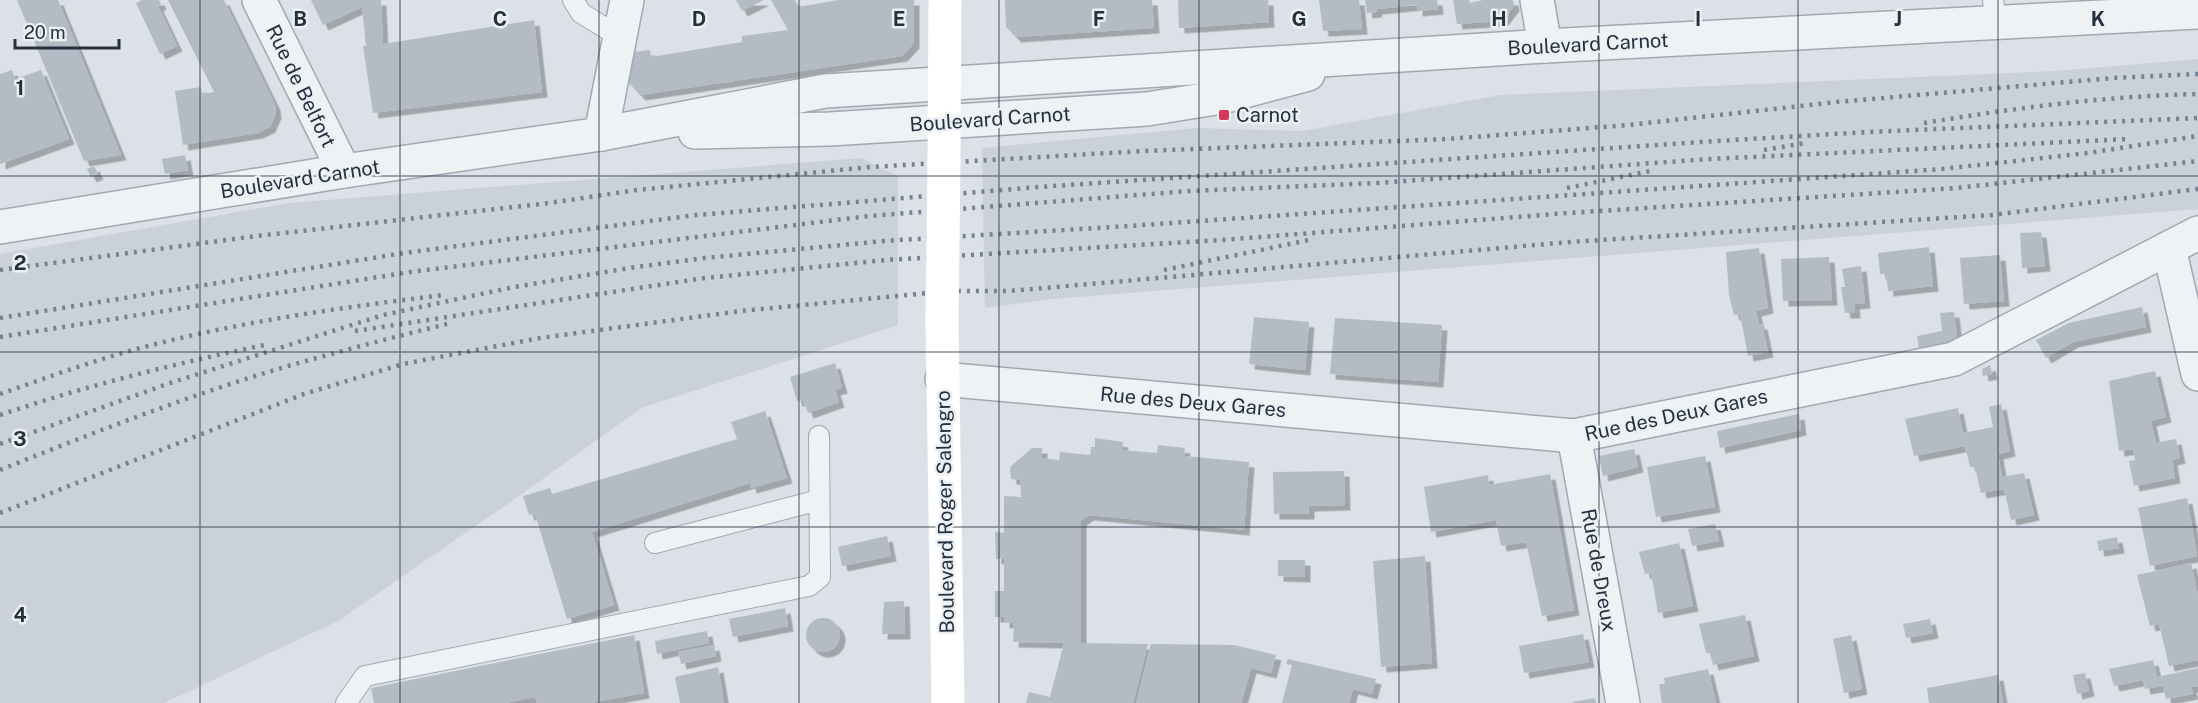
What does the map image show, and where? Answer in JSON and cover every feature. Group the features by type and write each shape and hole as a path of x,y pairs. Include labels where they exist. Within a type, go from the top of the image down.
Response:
{"main road":[{"name":"Boulevard Roger Salengro","path":"945,0 942,379 948,703"}],"street":[{"name":"Rue de Belfort","path":"259,0 344,171"},
{"path":"600,134 627,0"},
{"path":"1537,0 1545,46"},
{"name":"Boulevard Carnot","path":"0,227 344,171 600,134 825,91 1545,46 1994,11 2183,9"},
{"name":"Boulevard Carnot","path":"600,134 830,129 1147,109 1222,98 1373,57"},
{"name":"Rue des Deux Gares","path":"942,379 1574,436 1954,359 2198,233"},
{"path":"2169,248 2198,374"},
{"name":"Rue de Dreux","path":"1574,436 1623,703"}],"lane":[{"path":"573,0 581,13 620,37"},
{"path":"346,703 365,676 809,586 820,577 819,436"},
{"path":"655,543 819,500"}],"shaded area":[{"path":"2198,59 2198,209 1052,299 985,308 982,148 1197,128 1302,131 1500,95 2055,71"},
{"path":"861,158 898,176 898,325 641,408 522,494 338,621 164,703 0,703 0,254 289,203"}],"building":[{"path":"17,0 58,0 121,155 84,161"},
{"path":"142,0 159,0 161,4 158,6 177,46 160,54 136,3"},
{"path":"168,0 224,0 275,105 276,113 270,127 258,133 183,145 175,91 201,87 202,94 214,92"},
{"path":"311,0 381,0 383,44 534,20 542,92 373,113 363,46 366,46 362,7 323,25"},
{"path":"736,0 764,0 742,11"},
{"path":"771,0 795,0 798,7 839,0 914,0 914,43 902,56 640,95 621,74 626,53 650,50 651,57 742,42 742,36 788,30"},
{"path":"1005,0 1152,0 1154,28 1016,37 1006,27"},
{"path":"1178,0 1268,0 1269,22 1179,28"},
{"path":"1319,0 1359,0 1362,29 1323,31"},
{"path":"1365,0 1437,0 1438,9 1417,11 1417,5 1377,9 1376,12 1367,13"},
{"path":"1453,0 1469,0 1470,3 1483,0 1513,0 1514,6 1502,21 1457,24"},
{"path":"12,70 15,79 41,70 69,139 0,164 0,74"},
{"path":"185,155 188,170 165,174 162,159"},
{"path":"94,166 98,174 91,177 87,169"},
{"path":"2041,232 2045,266 2022,268 2020,233"},
{"path":"1929,247 1933,286 1888,291 1886,274 1880,274 1878,253"},
{"path":"1759,248 1768,308 1756,311 1759,324 1762,324 1768,352 1748,356 1740,314 1734,315 1729,295 1726,252"},
{"path":"2000,255 2004,301 1964,304 1960,258"},
{"path":"1829,257 1832,300 1783,301 1781,259"},
{"path":"1861,266 1865,303 1854,304 1855,313 1845,313 1841,287 1845,287 1842,269"},
{"path":"2142,307 2146,327 2073,342 2046,358 2036,340 2069,323"},
{"path":"1954,312 1957,337 1943,344 1919,349 1917,336 1942,331 1940,313"},
{"path":"1254,317 1309,322 1305,370 1249,364"},
{"path":"1335,318 1442,325 1438,382 1330,374"},
{"path":"835,363 842,388 835,390 839,402 808,413 803,400 797,401 790,377"},
{"path":"1990,365 1992,374 1983,376 1982,369"},
{"path":"2155,371 2166,417 2151,421 2156,443 2176,439 2180,458 2172,460 2175,478 2134,486 2129,461 2135,460 2133,449 2119,451 2109,381"},
{"path":"2001,404 2010,451 1998,454 2002,477 2024,473 2034,515 2011,520 2004,489 1981,493 1975,467 1970,467 1965,446 1914,456 1905,419 1958,408 1963,433 1993,427 1989,407"},
{"path":"765,411 787,478 751,488 750,483 592,532 614,605 567,619 535,514 529,515 523,496 550,488 552,494 737,439 731,422"},
{"path":"1799,414 1801,430 1720,448 1717,431"},
{"path":"1095,438 1123,442 1122,450 1157,453 1158,445 1185,448 1184,456 1249,462 1244,530 1089,515 1081,520 1081,643 1148,644 1133,703 1026,703 1029,692 1050,697 1064,643 1013,642 1014,622 1004,623 1004,617 995,617 995,591 1004,591 1004,558 996,559 995,532 1004,533 1004,496 1021,497 1020,480 1011,479 1010,467 1032,448 1042,448 1042,458 1059,460 1060,452 1090,455 1091,447 1095,447"},
{"path":"1634,449 1638,467 1603,476 1599,456"},
{"path":"1705,456 1715,507 1656,517 1647,467"},
{"path":"1344,471 1345,505 1309,506 1309,514 1274,514 1273,472"},
{"path":"1550,474 1574,610 1542,616 1526,542 1501,546 1496,520 1431,532 1424,487 1488,475 1489,485"},
{"path":"2187,498 2197,556 2150,566 2138,508"},
{"path":"1715,524 1719,541 1692,546 1688,529"},
{"path":"887,536 891,556 842,566 838,547"},
{"path":"2117,537 2119,548 2099,551 2097,541"},
{"path":"1679,543 1693,606 1658,613 1651,573 1645,574 1639,552"},
{"path":"1425,556 1432,663 1381,667 1373,561"},
{"path":"1278,560 1305,560 1305,577 1278,576"},
{"path":"2191,563 2198,595 2198,660 2169,666 2159,624 2150,626 2137,575"},
{"path":"904,601 905,634 882,634 884,602"},
{"path":"785,608 788,626 733,637 729,619"},
{"path":"1745,615 1754,656 1713,665 1710,653 1706,653 1699,624"},
{"path":"823,618 835,623 840,635 835,647 823,652 811,647 806,635 811,623"},
{"path":"1930,619 1933,633 1906,638 1903,624"},
{"path":"707,631 709,643 657,654 655,641"},
{"path":"1583,634 1589,662 1524,673 1519,646"},
{"path":"634,635 644,693 590,703 537,703 535,697 505,703 374,703 371,688"},
{"path":"1851,635 1862,689 1844,693 1833,639"},
{"path":"1151,644 1234,645 1276,655 1271,673 1251,668 1241,703 1136,703"},
{"path":"714,645 716,656 681,664 678,652"},
{"path":"1288,659 1376,679 1372,694 1353,689 1349,703 1282,703 1292,665 1286,664"},
{"path":"2153,660 2157,677 2198,668 2198,686 2191,687 2193,694 2166,699 2163,686 2145,689 2143,680 2114,686 2109,669"},
{"path":"718,667 724,703 680,703 675,677"},
{"path":"1708,669 1716,703 1662,703 1659,684 1665,684 1664,678"},
{"path":"2085,673 2089,691 2077,694 2073,675"},
{"path":"1998,675 2003,703 1929,703 1927,688"},
{"path":"1595,698 1596,703 1572,702"}],"railway":[{"path":"0,270 257,236 549,203 637,190 870,167 1143,151 1448,139 1628,125 1837,102 2113,78 2198,74"},
{"path":"1924,123 2061,104 2129,97 2198,94"},
{"path":"0,318 404,253 696,215 1039,187 1716,141 2198,118"},
{"path":"0,444 170,383 383,315 514,287 636,267 884,241 1942,169 2088,153 2198,136"},
{"path":"0,337 410,272 869,216 1189,191 1377,183 1709,159 2128,139"},
{"path":"1764,150 1806,143"},
{"path":"355,331 705,278 886,260 1222,240 1568,213 1957,188 2198,161"},
{"path":"1567,188 1655,170"},
{"path":"0,513 304,394 403,364 540,338 741,311 949,291 1010,291 1570,242 1992,215 2198,189"},
{"path":"1164,270 1314,239"},
{"path":"0,394 77,367 191,335 299,315 443,295"},
{"path":"0,470 143,415 251,377 447,324"},
{"path":"0,415 133,375 269,344"}],"place":[{"name":"Carnot","path":"1224,115"}]}
